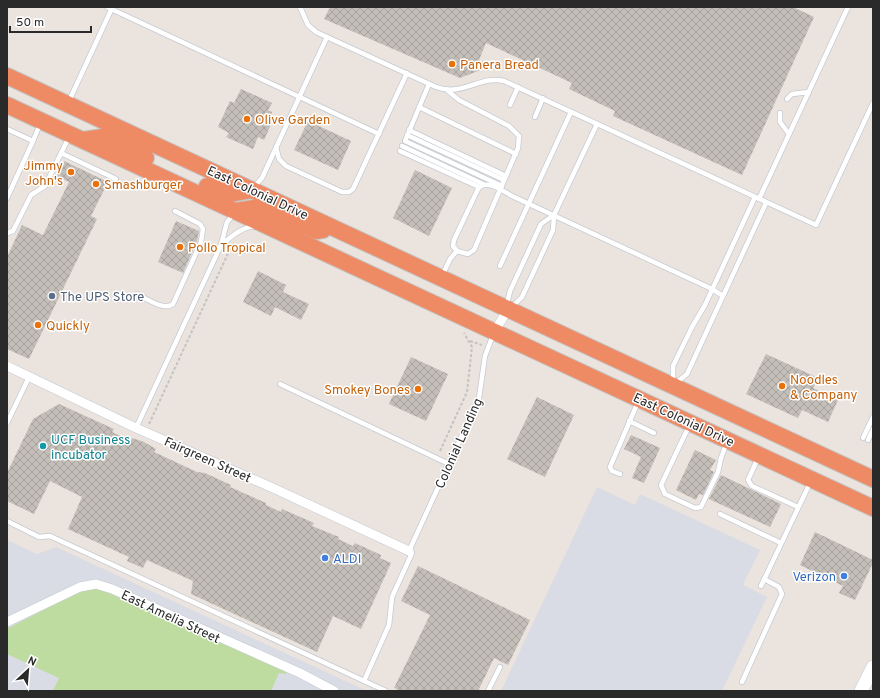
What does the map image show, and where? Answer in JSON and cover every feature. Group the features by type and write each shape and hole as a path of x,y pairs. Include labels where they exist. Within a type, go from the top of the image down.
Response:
{"highway":[{"name":"East Colonial Drive","path":"7,76 873,478"},
{"name":"East Colonial Drive","path":"7,105 873,508"},
{"path":"77,137 103,137 225,195 252,190"},
{"path":"236,211 260,207 316,231 335,227"}],"street":[{"path":"495,331 508,309"},
{"name":"Fairgreen Street","path":"7,366 136,428 273,488 410,552"},
{"name":"East Amelia Street","path":"7,622 80,587 96,584 112,589 300,673 334,691"},
{"path":"861,691 873,667"}],"lane":[{"path":"300,7 308,25 316,32 448,91 460,100 513,128 520,140 516,154 474,250 468,254 457,251 453,246 454,240 481,185"},
{"path":"673,386 673,366 789,134 848,7"},
{"path":"68,104 110,8 379,134"},
{"path":"252,190 262,178 327,37"},
{"path":"276,147 279,158 286,166 347,193 353,189 407,73"},
{"path":"448,91 459,90 494,79 504,80 816,225 873,103"},
{"path":"407,136 430,84"},
{"path":"510,105 518,87"},
{"path":"787,99 792,94 809,92"},
{"path":"535,117 543,98"},
{"path":"419,107 516,154"},
{"path":"500,266 571,112"},
{"path":"780,113 780,122 789,134"},
{"path":"7,198 42,121"},
{"path":"508,309 516,304 522,297 553,230 554,215 597,124"},
{"path":"7,129 32,141"},
{"path":"407,136 505,178"},
{"path":"407,136 529,203 712,289 723,296"},
{"path":"7,233 13,231 31,195 45,186 61,153 77,137"},
{"path":"401,148 481,185 501,188"},
{"path":"61,153 116,179"},
{"path":"673,386 687,374 766,202"},
{"path":"136,428 221,245 227,222 236,211"},
{"path":"137,294 168,306 173,304 201,242 203,229 200,224 175,212"},
{"path":"508,309 508,295 542,224 554,215"},
{"path":"221,245 242,230 250,227 267,226"},
{"path":"441,278 452,256 457,251"},
{"name":"Colonial Landing","path":"364,681 389,625 392,597 410,552 480,398 485,356 495,331"},
{"path":"7,424 29,377"},
{"path":"280,384 449,464"},
{"path":"620,474 612,471 610,467 639,399"},
{"path":"873,417 866,439 873,429"},
{"path":"630,421 654,433"},
{"path":"690,422 661,485 665,494 696,508 701,507 718,472 721,458 728,440"},
{"path":"760,455 748,480 752,486 798,507"},
{"path":"761,586 812,479"},
{"path":"720,514 781,543"},
{"path":"7,521 39,537 50,536 386,691"},
{"path":"742,682 782,594 779,587 764,579"},
{"path":"488,691 500,667"}],"path":[{"path":"146,432 233,242"},
{"path":"440,451 467,392 472,347 461,328"}],"shaded area":[{"path":"597,487 635,505 640,494 760,550 743,585 767,597 722,691 501,691"},
{"path":"7,540 37,554 56,547 367,691 7,691"}],"green space":[{"path":"100,587 287,671 286,674 279,673 271,691 53,691 59,678 7,654 7,629 74,594"}],"building":[{"path":"330,7 793,7 814,17 742,175 613,116 615,111 569,89 572,83 486,43 479,60 491,66 460,78 324,19"},
{"name":"Olive Garden","path":"241,89 272,103 268,110 272,112 270,118 273,120 264,140 258,137 253,149 226,137 229,133 218,127 230,101 234,103"},
{"path":"308,121 351,141 338,170 294,150"},
{"path":"64,161 108,182 91,216 97,219 29,359 7,349 7,257 22,225 43,235 69,182 56,176"},
{"path":"415,170 452,188 429,236 393,218"},
{"name":"Pollo Tropical","path":"176,221 199,231 197,241 183,273 158,262"},
{"path":"258,271 286,285 283,292 309,304 301,320 275,307 271,316 243,302"},
{"name":"Noodles & Company","path":"766,354 818,378 813,388 838,400 828,422 802,410 798,418 746,394"},
{"name":"Smokey Bones","path":"411,357 448,374 426,421 389,404"},
{"path":"537,397 574,415 545,477 507,459"},
{"path":"59,404 114,429 112,432 131,441 132,438 144,442 156,449 154,452 197,472 205,473 231,485 230,487 266,503 266,505 281,512 282,509 314,523 312,526 339,537 338,539 353,546 355,543 381,555 380,558 391,563 361,629 333,616 317,652 191,594 193,581 147,560 143,568 127,561 129,557 68,529 82,497 50,481 34,514 7,501 7,473 33,419"},
{"path":"631,435 660,448 644,483 632,478 641,457 624,449"},
{"path":"695,450 716,460 710,470 714,472 703,495 699,494 696,500 676,490"},
{"path":"721,475 781,504 770,527 709,499"},
{"name":"Verizon","path":"815,532 873,560 873,563 855,600 839,593 843,586 800,565"},
{"path":"418,566 530,620 508,665 494,658 478,691 401,691 394,688 430,615 401,601"}],"place":[{"name":"Panera Bread","path":"452,64"},
{"name":"Olive Garden","path":"247,119"},
{"name":"Jimmy John's","path":"71,172"},
{"name":"Smashburger","path":"96,184"},
{"name":"Pollo Tropical","path":"180,247"},
{"name":"The UPS Store","path":"52,296"},
{"name":"Quickly","path":"38,325"},
{"name":"Noodles & Company","path":"782,386"},
{"name":"Smokey Bones","path":"418,389"},
{"name":"UCF Business incubator","path":"43,446"},
{"name":"ALDI","path":"325,558"},
{"name":"Verizon","path":"844,576"}]}
